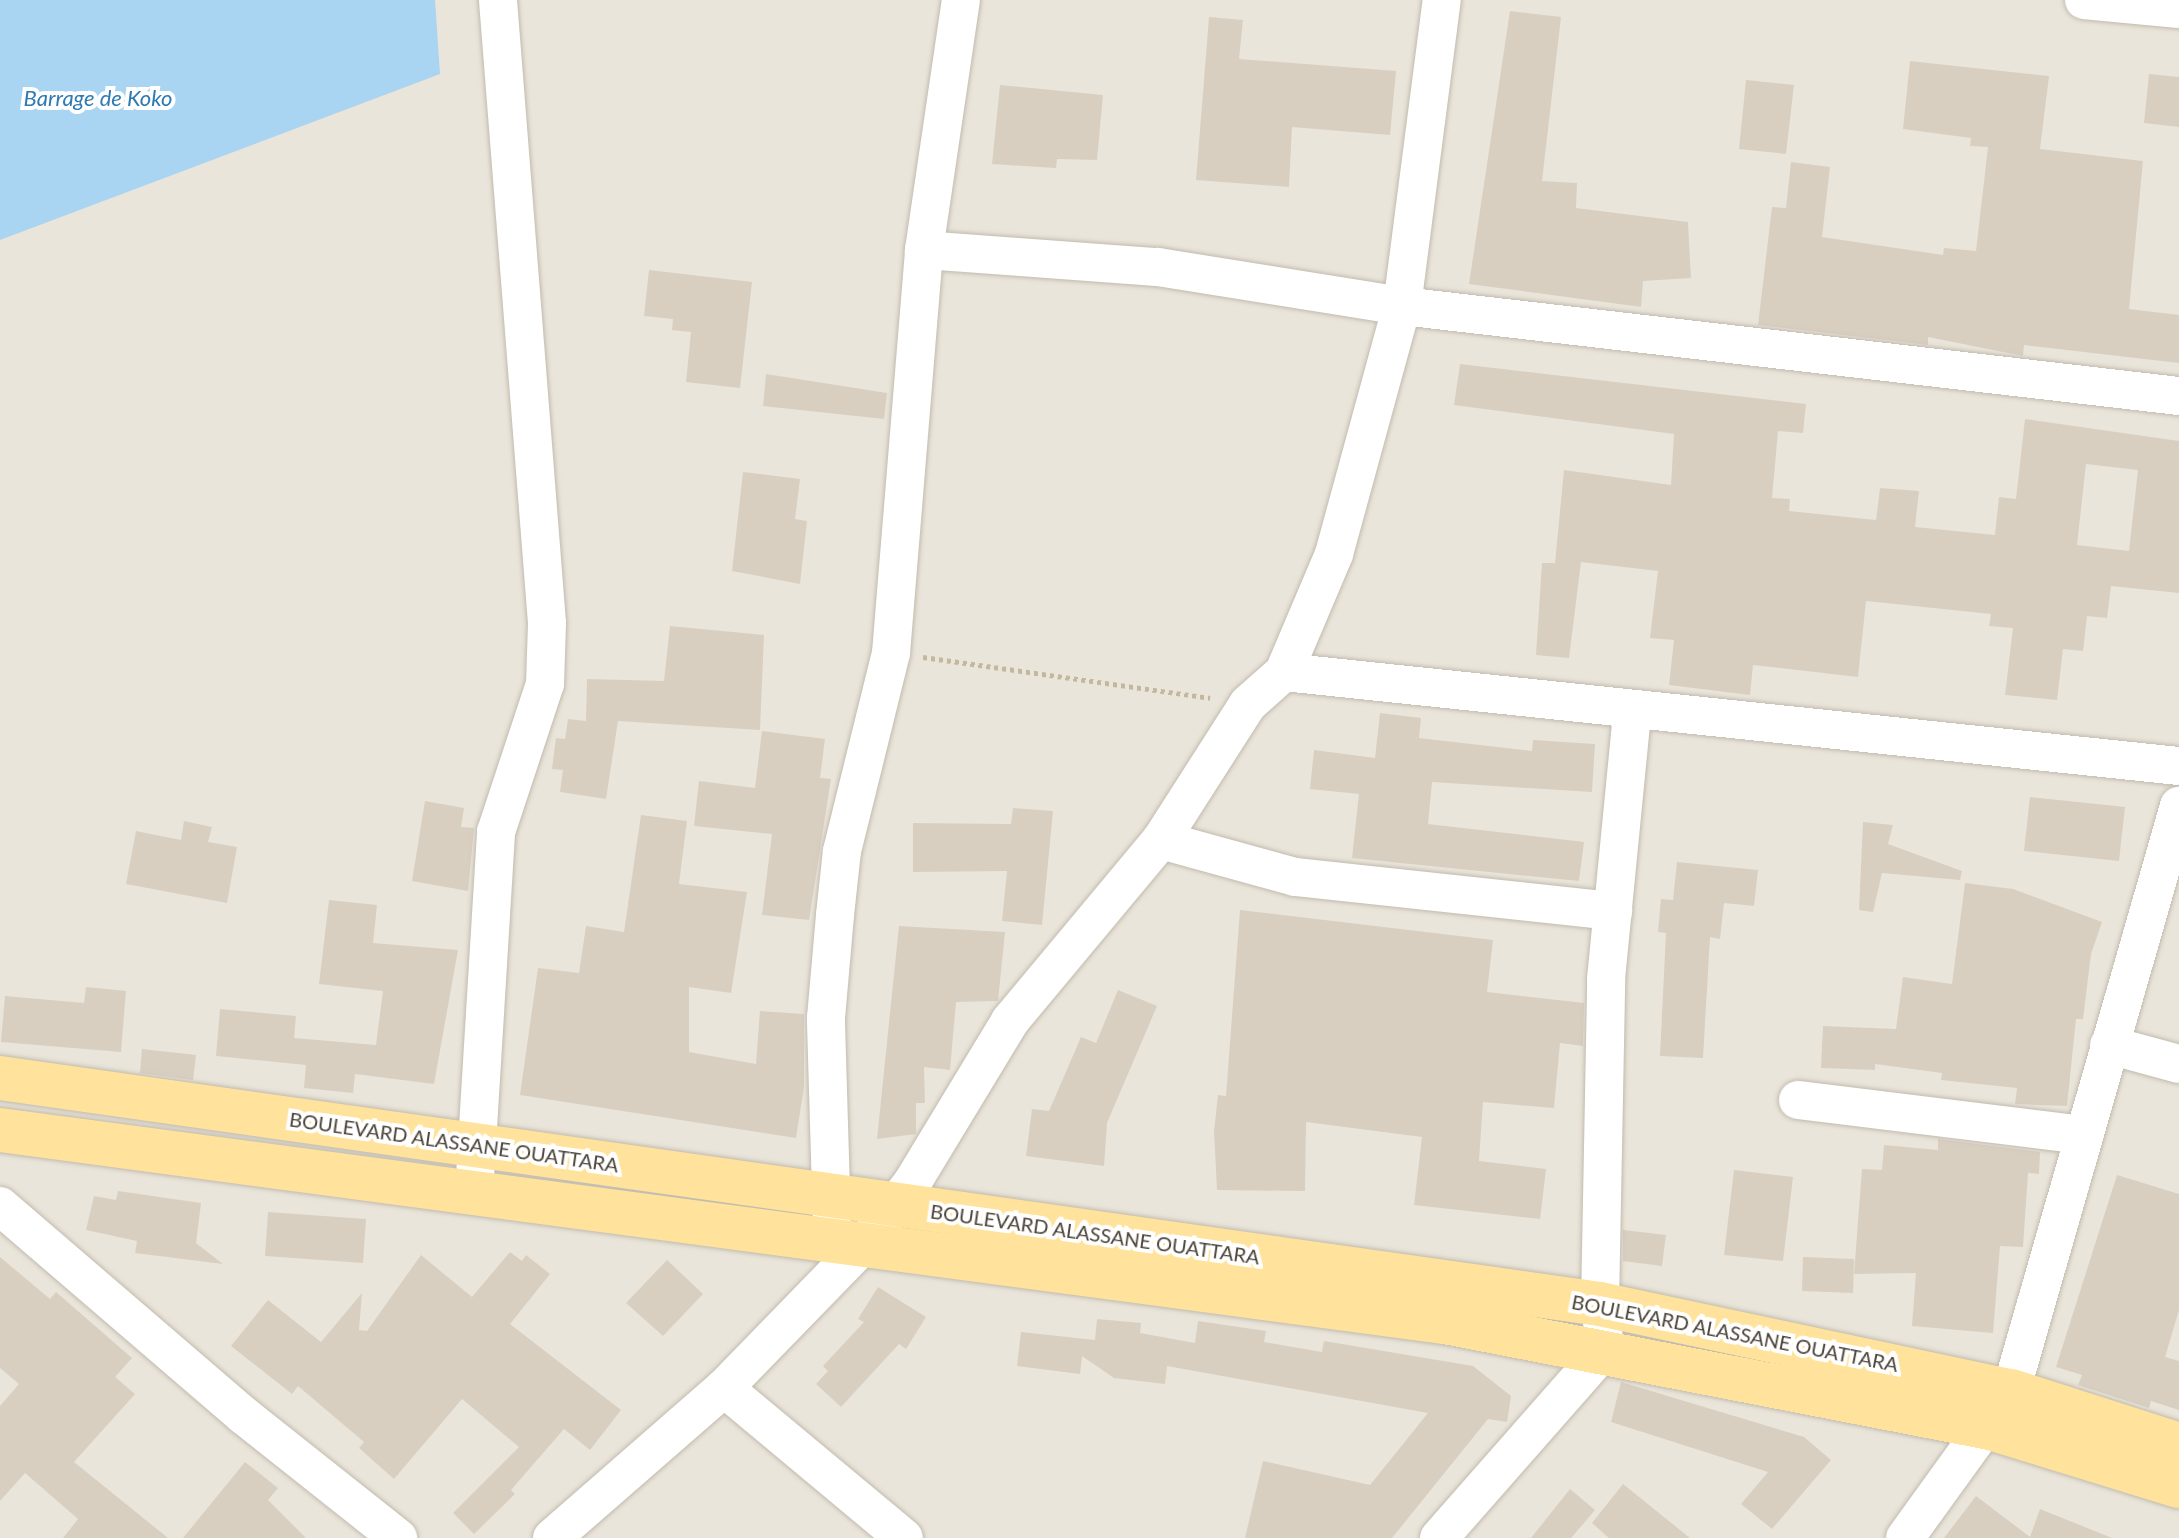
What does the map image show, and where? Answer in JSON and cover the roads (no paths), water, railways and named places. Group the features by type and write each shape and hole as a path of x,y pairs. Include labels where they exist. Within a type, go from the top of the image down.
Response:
{"main road":[{"name":"BOULEVARD ALASSANE OUATTARA","path":"0,1078 477,1144 839,1240 892,1206 1600,1304 2011,1391 2179,1445"},
{"name":"BOULEVARD ALASSANE OUATTARA","path":"0,1130 839,1240 1605,1349 1990,1428 2179,1486"}],"street":[{"path":"474,1193 496,832 545,684 547,623 498,0"},
{"path":"552,1538 724,1388 839,1240 826,1018 835,915 842,851 891,653 924,250 961,0"},
{"path":"892,1206 912,1183 1010,1021 1161,840 1248,704 1284,672 1334,554 1402,306 1442,0"},
{"path":"2084,0 2179,9"},
{"path":"924,250 1158,267 1402,306 2179,396"},
{"path":"1284,672 1632,713 2179,766"},
{"path":"1439,1538 1605,1349 1600,1304 1613,911 1632,713"},
{"path":"1905,1538 1990,1428 2011,1391 2179,806"},
{"path":"1161,840 1295,877 1613,911"},
{"path":"2109,1045 2179,1064"},
{"path":"1798,1100 2084,1135"},
{"path":"0,1206 243,1415 398,1538"},
{"path":"724,1388 904,1538"}],"water":[{"name":"Barrage de Koko","path":"0,0 435,0 440,74 0,240"}]}
